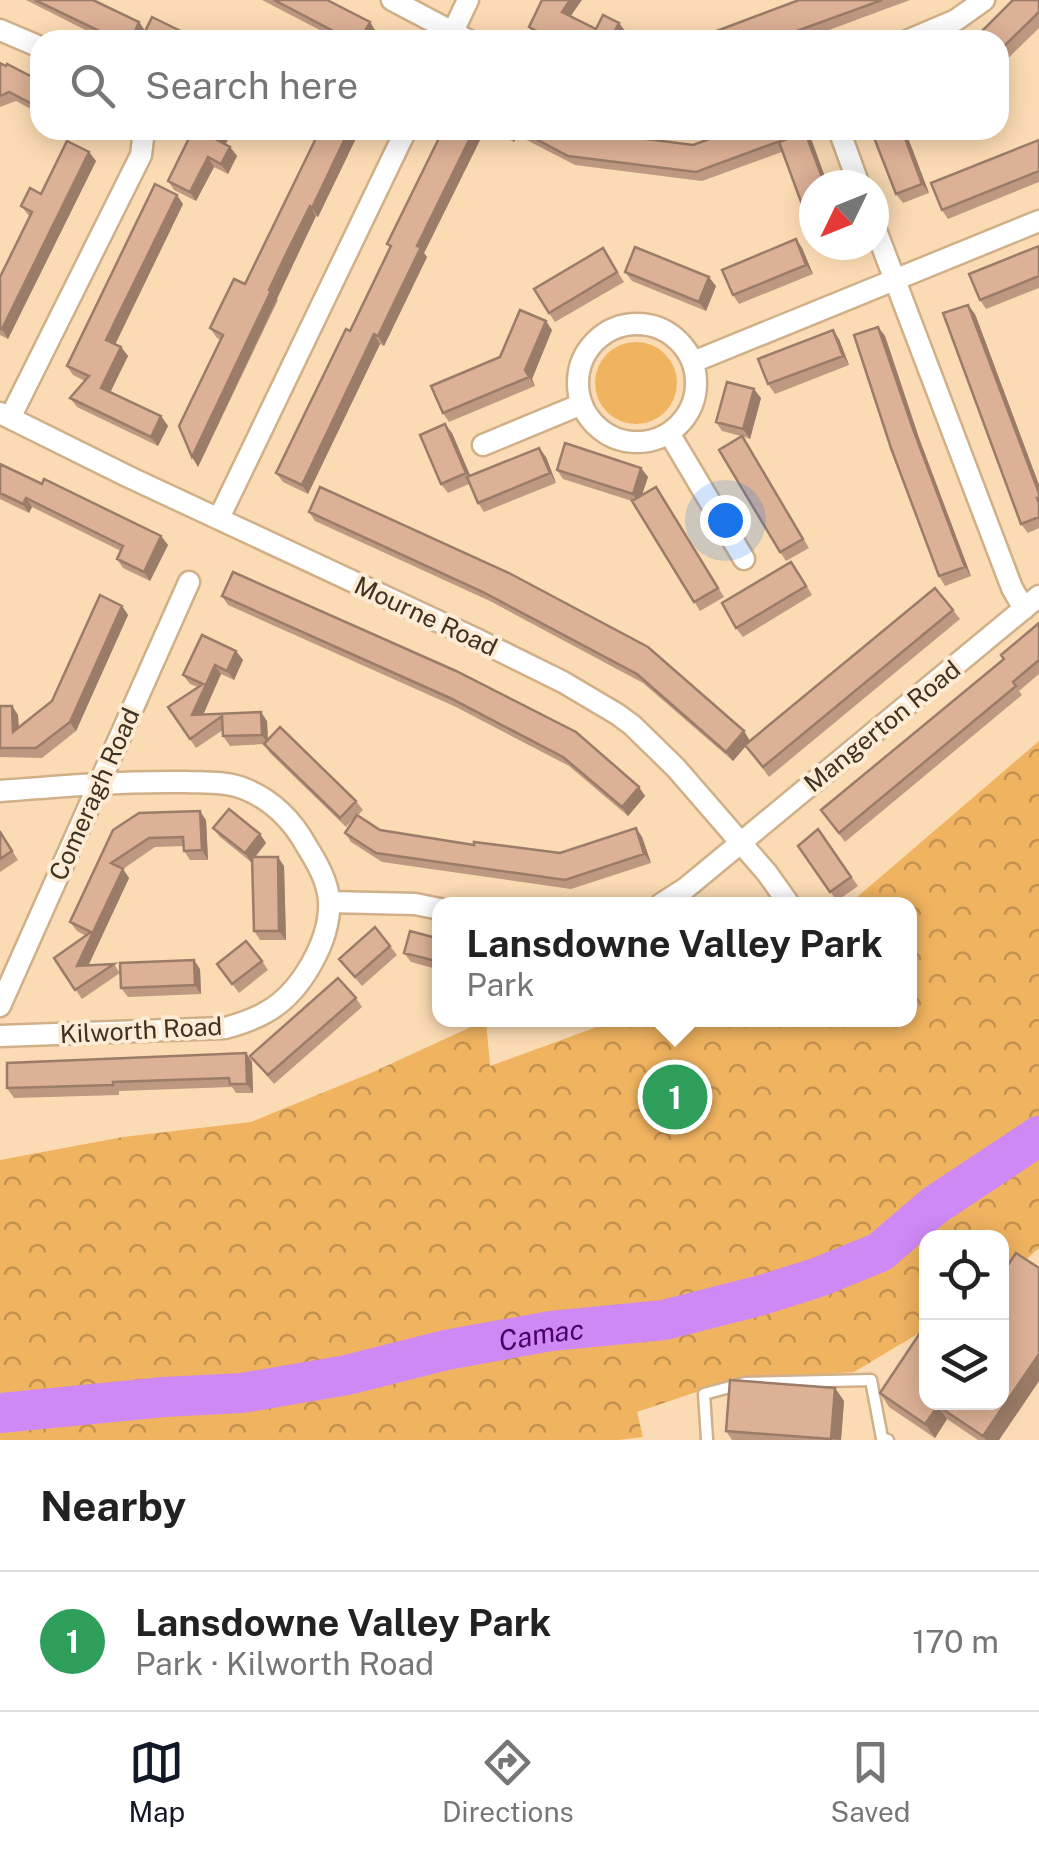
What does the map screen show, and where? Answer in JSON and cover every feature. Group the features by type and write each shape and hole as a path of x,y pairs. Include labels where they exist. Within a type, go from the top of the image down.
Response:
{"street":[{"path":"392,0 444,30"},
{"path":"458,30 468,0"},
{"path":"932,30 956,20 984,0"},
{"path":"0,30 30,42"},
{"path":"5,415 141,156 143,140"},
{"path":"219,518 401,140"},
{"path":"843,140 854,170"},
{"path":"693,362 1039,221"},
{"name":"Mangerton Road","path":"740,842 1031,602 1012,588 887,260"},
{"path":"624,325 665,330 677,339 693,362 693,402 679,425 668,434 644,442 618,438 596,425 582,404 578,376 589,349 598,338 624,325"},
{"path":"483,445 582,404"},
{"name":"Mourne Road","path":"5,415 510,655 617,714 676,768 783,897"},
{"path":"668,434 744,559"},
{"name":"Comeragh Road","path":"0,1006 188,582"},
{"path":"0,790 144,782 228,783 248,790 281,811 295,826 316,862 330,902 432,907"},
{"path":"672,897 740,842"},
{"name":"Kilworth Road","path":"0,1036 226,1028 248,1021 291,995 303,978 319,951 330,902"}],"lane":[{"path":"707,1439 704,1394 745,1383 872,1380 882,1438 888,1440"}],"green space":[{"path":"636,342 652,345 665,354 674,367 674,399 665,412 652,421 636,424 620,421 607,412 598,399 595,383 598,367 607,354 620,345"},
{"path":"1039,741 1039,1248 1022,1263 1009,1283 1009,1230 919,1230 919,1333 854,1372 729,1381 637,1412 643,1437 0,1440 0,1160 123,1137 251,1122 471,1027 487,1027 490,1066 597,1027 917,1027 917,897 857,897"}],"building":[{"path":"35,0 93,0 139,22 135,30 97,30"},
{"path":"274,0 327,0 370,22 366,30 331,30"},
{"path":"542,0 570,0 562,12 596,29 603,15 619,23 615,30 529,27"},
{"path":"799,0 882,0 800,30 719,30"},
{"path":"1013,0 1039,0 1039,12 1009,41 1009,30 983,30"},
{"path":"152,17 179,30 146,30"},
{"path":"0,63 30,76 30,103 9,92 0,96"},
{"path":"188,140 217,140 230,147 221,164 208,157 190,192 168,181"},
{"path":"315,140 344,140 288,250 192,457 179,426 223,335 210,328 234,279 245,284"},
{"path":"438,140 469,140 378,336 374,334 302,485 276,473 346,329 350,331 391,246 387,244"},
{"path":"538,140 654,140 693,145 707,140 780,141 696,172 568,156"},
{"path":"784,140 808,140 819,170 799,170 799,196 779,142"},
{"path":"875,140 906,140 922,184 896,194"},
{"path":"1039,140 1039,171 942,210 931,183"},
{"path":"67,141 89,152 0,329 0,277 32,212 21,206 30,188 41,194"},
{"path":"155,184 177,195 106,340 121,347 101,388 161,416 151,437 70,398 89,376 67,366"},
{"path":"796,239 799,260 806,265 733,295 722,270"},
{"path":"1039,246 1039,276 980,300 969,274"},
{"path":"635,247 709,277 699,302 625,272"},
{"path":"603,248 617,272 549,313 534,289"},
{"path":"968,305 1039,493 1039,517 1021,524 943,313"},
{"path":"520,310 546,321 525,370 529,377 443,413 431,386 500,357"},
{"path":"878,327 965,567 939,576 854,335"},
{"path":"833,330 843,356 768,384 758,359"},
{"path":"727,382 754,389 743,429 716,422"},
{"path":"445,424 466,473 441,484 420,435"},
{"path":"742,436 803,539 780,552 719,450"},
{"path":"565,443 641,468 633,494 557,470"},
{"path":"539,448 550,473 478,503 467,477"},
{"path":"0,464 42,484 44,479 161,536 144,572 117,559 123,546 26,498 23,504 0,493"},
{"path":"320,487 509,573 648,647 744,731 726,752 637,674 483,592 309,512"},
{"path":"656,487 718,588 694,602 632,501"},
{"path":"791,562 806,586 736,628 722,603"},
{"path":"233,572 456,671 576,732 639,787 622,807 563,757 450,698 222,596"},
{"path":"935,588 953,610 763,767 745,745"},
{"path":"100,595 122,606 70,722 36,748 0,748 0,706 12,706 13,732 52,701"},
{"path":"1039,623 1039,660 1013,682 1016,686 839,833 821,810 1004,659 1001,655"},
{"path":"202,635 236,651 227,671 215,665 192,715 261,712 262,735 223,736 222,716 190,739 168,707 203,684 183,675"},
{"path":"280,727 356,801 340,818 264,744"},
{"path":"229,809 260,834 245,853 213,828"},
{"path":"200,811 202,850 184,851 183,837 149,838 111,863 123,869 77,966 114,964 75,990 54,958 91,932 70,922 113,830 139,813"},
{"path":"357,815 380,830 560,853 636,828 644,854 565,880 376,853 345,833"},
{"path":"818,829 851,877 830,892 798,846"},
{"path":"0,832 12,851 0,859"},
{"path":"252,857 278,857 279,931 254,931"},
{"path":"375,927 390,946 355,977 339,959"},
{"path":"410,931 432,937 432,960 404,953"},
{"path":"246,941 262,961 232,984 217,964"},
{"path":"194,960 195,985 121,988 120,963"},
{"path":"338,978 356,998 268,1075 250,1056"},
{"path":"246,1053 247,1084 230,1084 229,1078 7,1088 7,1063"},
{"path":"1016,1253 1039,1268 1039,1354 1009,1398 1009,1320 1009,1264"},
{"path":"919,1334 919,1410 935,1410 925,1424 880,1393"},
{"path":"730,1380 835,1388 831,1439 726,1431"},
{"path":"944,1410 1001,1410 983,1436"}],"waterway":[{"name":"Camac","path":"0,1413 242,1393 347,1375 446,1350 551,1331 664,1320 762,1295 880,1252 935,1205 1039,1136"}],"place":[{"name":"Lansdowne Valley Park","path":"675,1097"}]}
